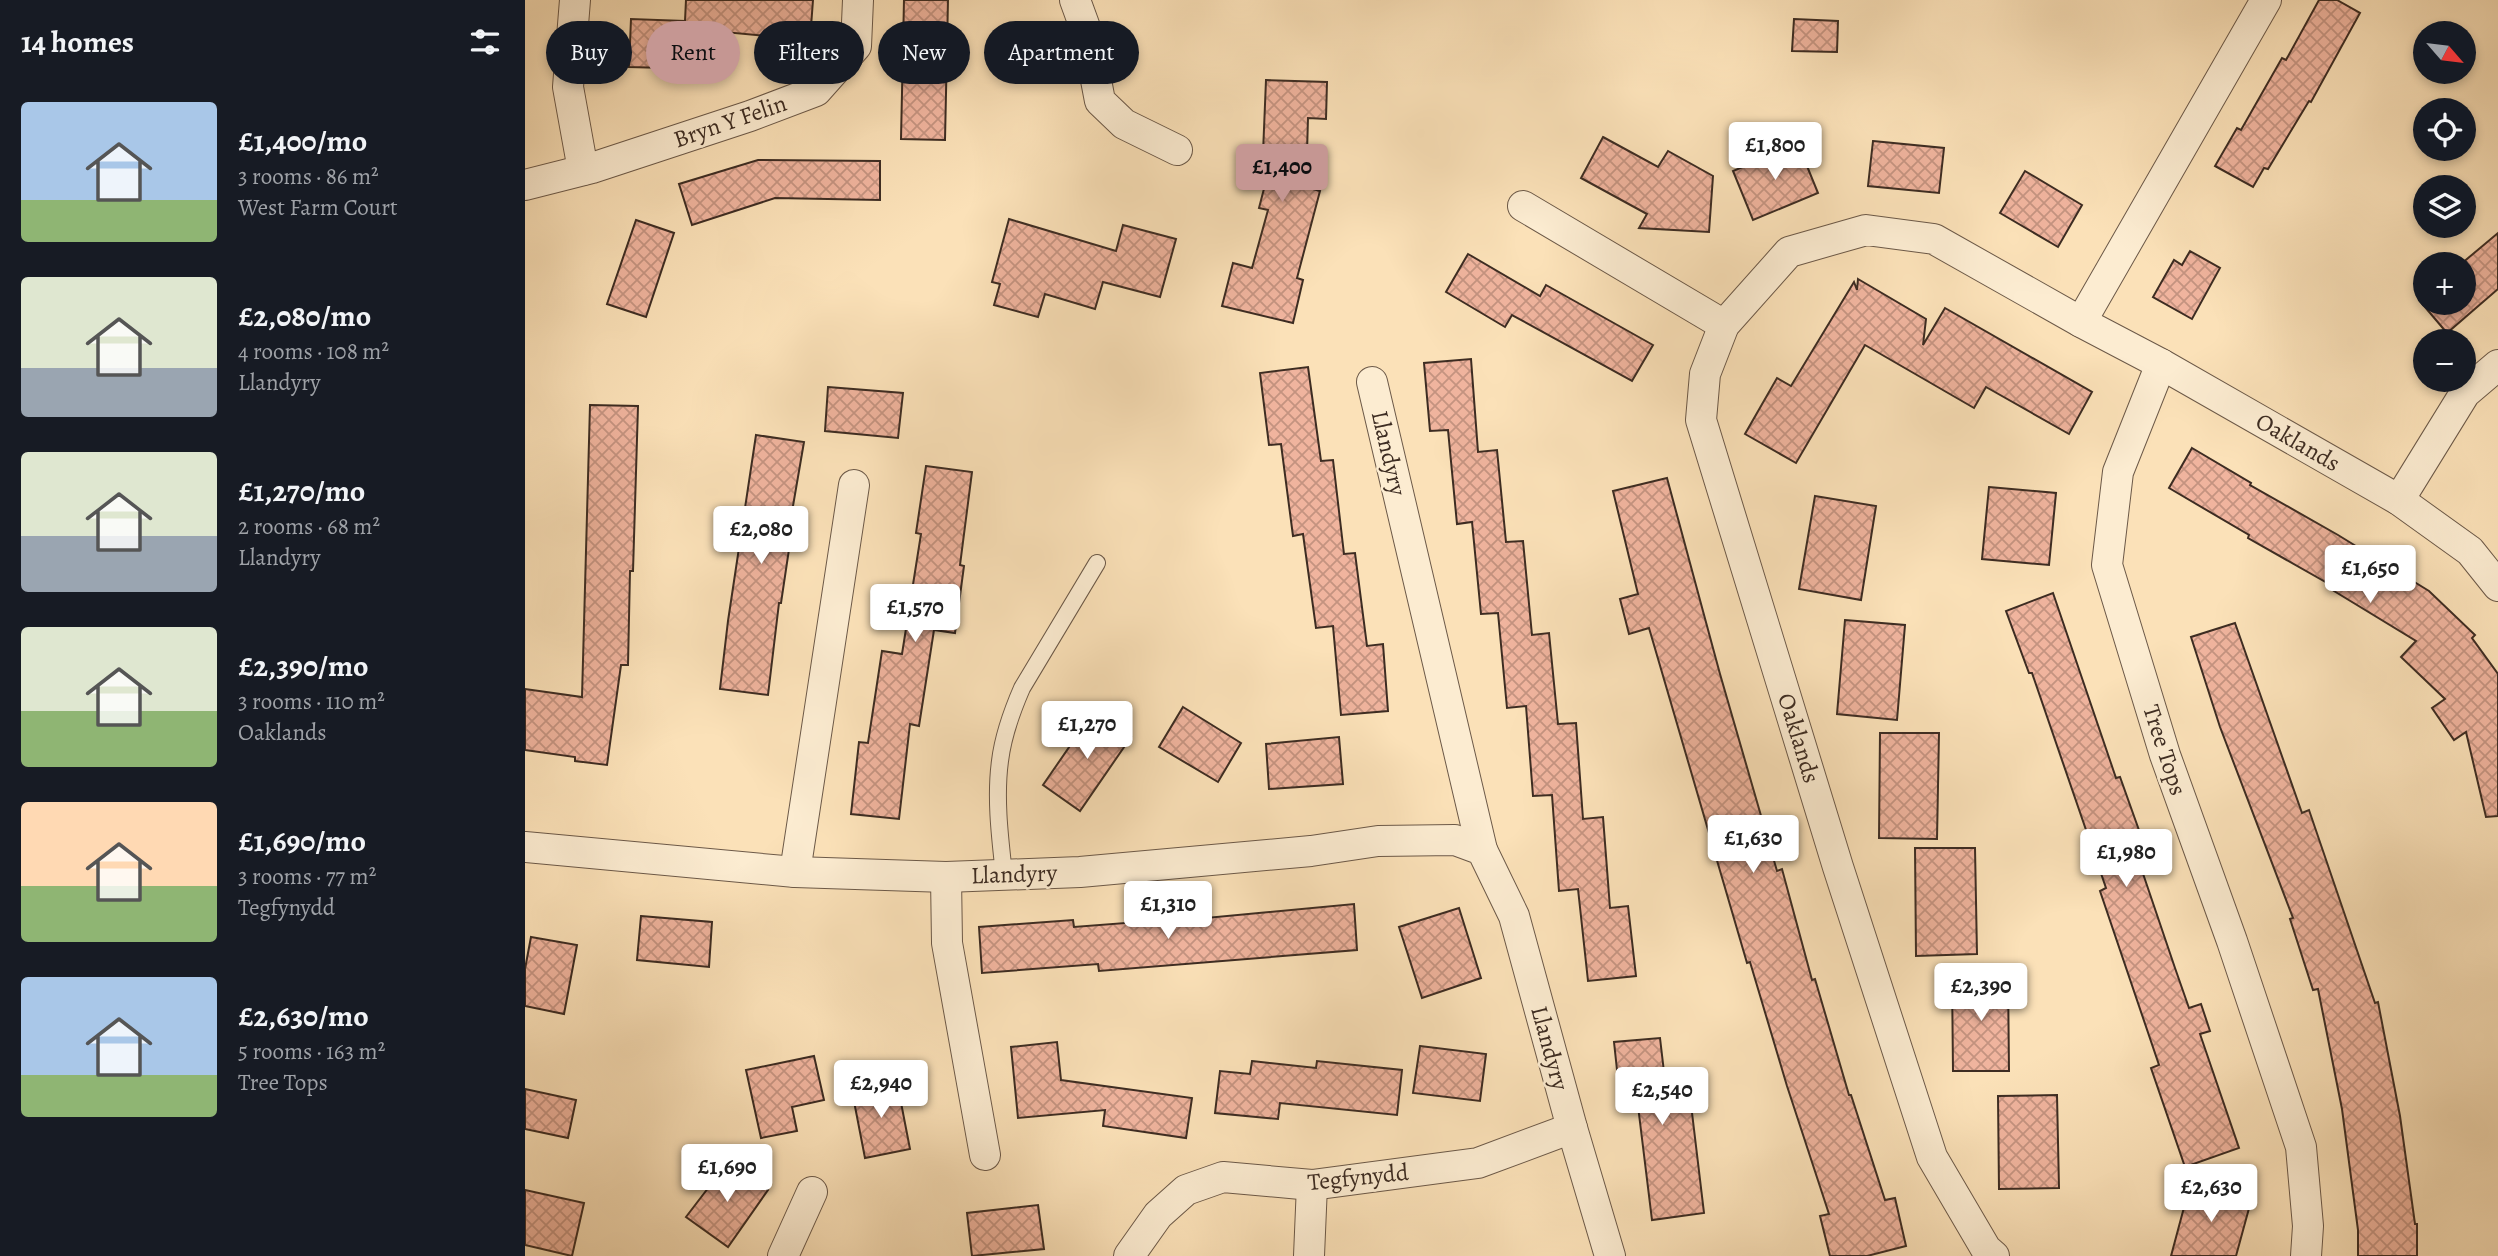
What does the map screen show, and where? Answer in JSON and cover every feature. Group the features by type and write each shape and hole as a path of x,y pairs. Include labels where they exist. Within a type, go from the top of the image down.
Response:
{"street":[{"path":"575,0 568,87 583,170"},
{"name":"Bryn Y Felin","path":"525,185 583,170 750,116 816,91 856,46 858,0"},
{"path":"1075,0 1087,33 1100,101 1124,124 1177,150"},
{"path":"2081,322 2266,0"},
{"path":"1523,206 1724,325"},
{"name":"Oaklands","path":"1994,1256 1986,1249 1932,1157 1838,867 1701,420 1705,374 1724,325 1789,252 1866,230 1934,239 2161,364 2399,500 2470,551 2498,586"},
{"name":"Tree Tops","path":"2161,364 2118,472 2107,565 2165,755 2232,941 2301,1147 2308,1226 2306,1256"},
{"path":"2399,500 2465,393 2498,365"},
{"name":"Llandyry","path":"1372,382 1482,850 1514,916 1571,1128 1610,1256"},
{"path":"795,872 854,485"},
{"name":"Llandyry","path":"525,847 795,872 946,877 1080,872 1285,854 1378,841 1455,840 1482,850"},
{"path":"946,877 947,943 985,1155"},
{"name":"Tegfynydd","path":"1129,1256 1158,1216 1186,1190 1223,1177 1313,1185 1478,1163 1571,1128"},
{"path":"1309,1256 1313,1185"},
{"path":"783,1256 812,1192"}],"lane":[{"path":"1004,874 1000,837 1000,760 1012,710 1022,688 1097,563"}],"building":[{"path":"686,0 813,0 811,21 754,21 754,35 740,33 740,21 685,21"},
{"path":"904,0 948,0 948,21 904,21"},
{"path":"2319,0 2337,0 2360,13 2311,102 2309,101 2268,169 2264,168 2253,187 2215,166 2237,128 2241,130 2282,58 2286,60"},
{"path":"631,19 685,21 646,21 646,67 632,67"},
{"path":"1794,19 1838,21 1837,52 1792,51"},
{"path":"1266,80 1327,82 1326,119 1308,118 1306,187 1320,191 1297,278 1303,280 1293,323 1222,306 1233,263 1252,268 1268,210 1259,208 1273,154 1263,153"},
{"path":"902,84 946,84 945,140 901,139"},
{"path":"1603,137 1658,167 1668,151 1713,176 1709,232 1639,228 1647,214 1581,178"},
{"path":"1873,141 1944,148 1939,193 1868,186"},
{"path":"1798,144 1818,193 1753,220 1733,171"},
{"path":"758,160 880,161 880,200 775,198 692,225 679,184"},
{"path":"2025,171 2082,205 2058,247 2000,213"},
{"path":"1009,219 1116,251 1123,225 1176,239 1160,297 1103,282 1095,309 1045,294 1038,317 994,305 1000,284 992,282"},
{"path":"636,220 674,233 646,317 607,304"},
{"path":"2498,233 2498,289 2476,308 2476,252"},
{"path":"2190,251 2220,268 2192,319 2153,297 2174,260 2182,265"},
{"path":"1468,254 1540,296 1546,285 1653,345 1632,381 1512,315 1505,327 1446,292"},
{"path":"1858,279 1926,319 1923,345 1945,308 2092,392 2069,434 1986,387 1974,408 1865,345 1796,463 1745,434 1777,378 1791,386 1854,282 1857,290"},
{"path":"2432,315 2468,315 2452,329 2444,329"},
{"path":"1471,359 1478,452 1497,450 1506,542 1523,541 1532,635 1549,633 1558,724 1576,723 1583,819 1603,817 1610,908 1628,906 1636,976 1588,981 1578,889 1559,891 1552,795 1533,796 1526,706 1507,708 1498,613 1481,614 1472,522 1457,524 1448,430 1430,431 1424,363"},
{"path":"1308,367 1321,461 1333,460 1344,554 1355,553 1367,646 1383,644 1388,711 1341,715 1333,626 1316,628 1303,534 1293,536 1281,444 1269,445 1260,373"},
{"path":"828,387 903,393 898,438 825,431"},
{"path":"590,405 638,406 628,665 621,665 607,765 575,761 575,757 525,750 525,689 582,697"},
{"path":"756,435 804,442 788,535 791,536 779,603 768,695 720,689"},
{"path":"2192,448 2429,591 2475,635 2472,638 2498,674 2498,816 2486,817 2466,732 2454,740 2432,708 2445,699 2401,657 2416,641 2334,591 2336,588 2248,538 2249,535 2169,488"},
{"path":"926,466 972,472 960,565 964,566 955,633 934,630 919,726 910,724 899,819 851,814 859,742 868,743 882,651 902,654 921,534 916,533"},
{"path":"1667,478 1777,871 1782,869 1812,980 1815,979 1849,1095 1885,1200 1895,1198 1906,1246 1867,1256 1830,1256 1820,1216 1829,1214 1750,962 1747,963 1649,628 1629,634 1620,599 1638,594 1613,491"},
{"path":"1989,487 2056,493 2049,565 1982,559"},
{"path":"1815,496 1876,506 1861,600 1799,589"},
{"path":"2053,593 2116,778 2120,777 2145,847 2135,850 2189,1008 2201,1004 2210,1031 2200,1034 2239,1148 2185,1167 2151,1068 2159,1065 2100,891 2106,888 2032,673 2029,673 2006,611"},
{"path":"1845,620 1905,625 1897,720 1837,714"},
{"path":"2235,623 2302,813 2309,810 2375,1003 2378,1002 2417,1224 2417,1256 2358,1256 2358,1230 2342,1109 2318,989 2313,990 2290,919 2293,918 2220,727 2191,637"},
{"path":"1183,707 1241,743 1218,782 1159,747"},
{"path":"1094,711 1131,737 1080,811 1043,785"},
{"path":"1880,733 1939,733 1937,839 1879,838"},
{"path":"1339,737 1343,784 1269,789 1266,744"},
{"path":"1915,848 1975,848 1977,954 1916,956"},
{"path":"1354,904 1357,950 1099,971 1098,964 982,973 979,927 1073,920 1074,927 1164,922"},
{"path":"1459,908 1481,978 1422,998 1399,927"},
{"path":"641,916 712,922 709,967 637,960"},
{"path":"531,937 577,945 564,1014 525,1006 525,969"},
{"path":"1952,975 2008,975 2009,1071 1953,1071"},
{"path":"1660,1038 1664,1072 1687,1071 1704,1213 1652,1220 1638,1106 1621,1107 1614,1042"},
{"path":"1057,1042 1061,1080 1192,1098 1186,1138 1103,1126 1105,1110 1018,1118 1011,1047"},
{"path":"1420,1046 1486,1054 1480,1101 1413,1093"},
{"path":"814,1056 824,1100 792,1107 797,1131 761,1138 746,1070"},
{"path":"1252,1061 1316,1068 1317,1061 1402,1070 1397,1115 1280,1103 1278,1119 1215,1113 1220,1071 1250,1074"},
{"path":"897,1082 910,1149 865,1158 852,1091"},
{"path":"525,1089 576,1100 568,1138 525,1129"},
{"path":"2057,1095 2059,1188 1999,1189 1998,1096"},
{"path":"728,1162 768,1190 728,1247 686,1217"},
{"path":"2190,1185 2251,1201 2236,1256 2171,1256"},
{"path":"525,1190 584,1203 572,1256 525,1245"},
{"path":"1038,1205 1044,1249 972,1256 967,1213"}]}
